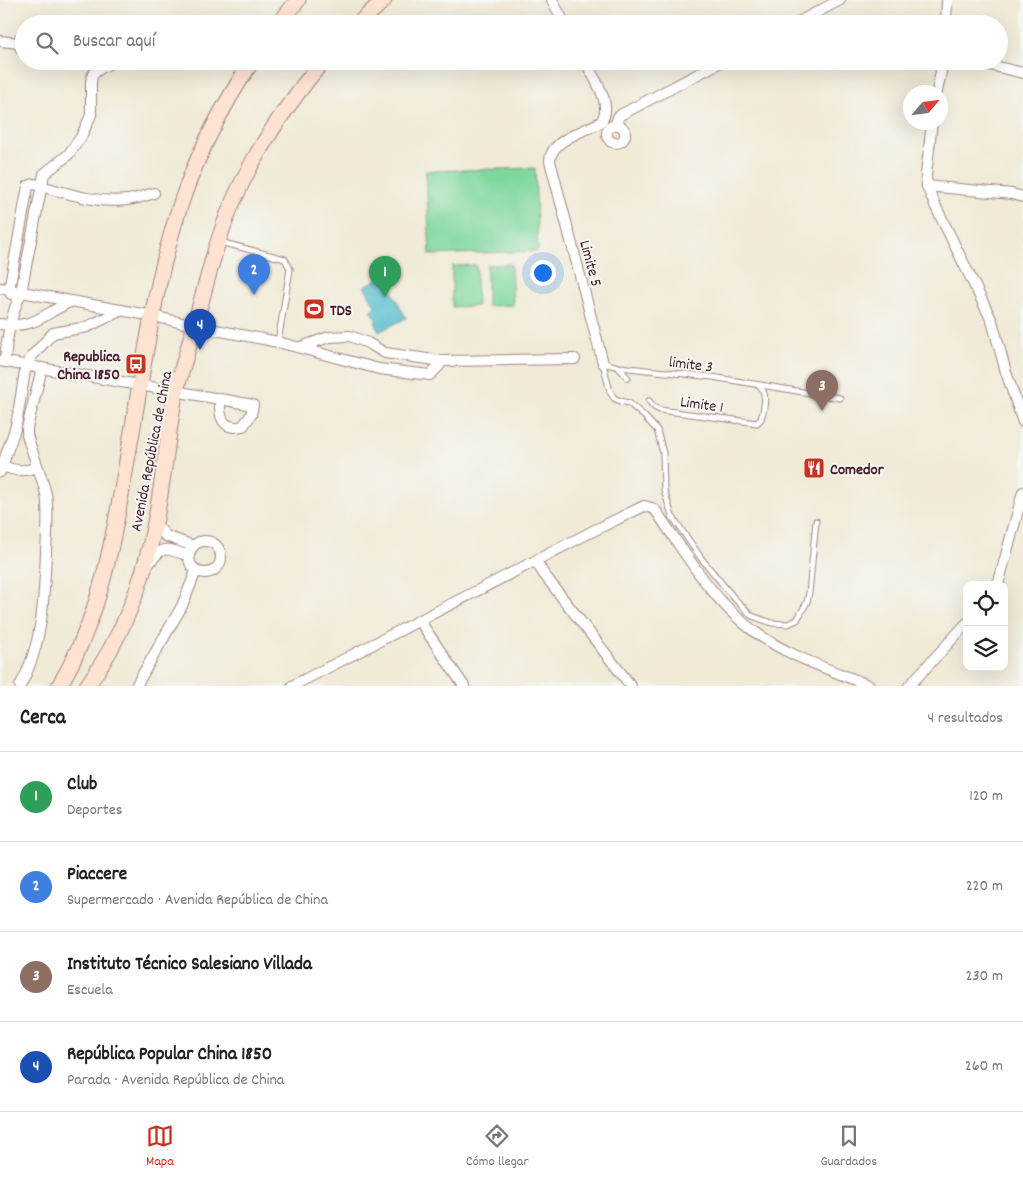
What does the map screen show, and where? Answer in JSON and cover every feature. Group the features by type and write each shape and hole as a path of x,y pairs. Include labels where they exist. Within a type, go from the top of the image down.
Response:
{"main road":[{"path":"287,15 298,0"},
{"path":"368,15 384,0"},
{"name":"Avenida República de China","path":"60,686 85,637 98,600 112,545 153,316 182,199 192,173 224,107 247,70"},
{"name":"Avenida República de China","path":"87,686 116,640 127,617 142,574 155,524 176,391 218,242 232,204 257,155 288,105 316,70"}],"street":[{"path":"552,0 560,15"},
{"path":"812,15 840,0"},
{"path":"946,15 947,0"},
{"path":"0,42 15,43"},
{"path":"1008,69 1023,73"},
{"path":"98,70 93,74 91,81 90,115 83,133 68,155 44,174 21,292 3,346 3,361 220,399"},
{"name":"Limite 5","path":"590,70 602,95 606,109 604,117 601,122 561,142 550,154 552,171 603,363"},
{"path":"616,125 618,117 707,70"},
{"path":"938,85 941,70"},
{"path":"931,130 926,175 927,186 992,321 1006,372 1023,422"},
{"path":"16,304 5,289 28,186 34,184 86,198 112,201 126,200 154,193"},
{"path":"927,186 1012,194 1023,197"},
{"path":"5,289 153,316 278,342 379,369 424,375 433,373 442,361"},
{"path":"0,324 11,326 30,324 54,309 70,302"},
{"path":"37,467 19,471 1,469 16,426 26,365 44,341 53,333 87,327 122,310"},
{"path":"300,347 329,337 350,336 368,343 385,353 442,361 575,359"},
{"path":"20,686 31,665 39,634 45,578 46,495 26,428 42,368"},
{"path":"999,581 1023,492"},
{"path":"292,686 306,683 419,620 644,506 656,511 710,588 738,618 761,636 785,650 870,686"},
{"path":"155,524 166,536 191,551"},
{"path":"207,541 216,545 220,555 219,565 206,573 196,570 192,566 191,551 197,543 207,541"},
{"path":"142,574 157,552 162,550 191,551"},
{"path":"536,561 631,686"},
{"path":"136,686 182,606 196,570"},
{"path":"419,620 464,686"},
{"path":"909,686 964,626"}],"lane":[{"path":"218,242 285,259 289,264 290,269 278,342"},
{"path":"603,363 607,383 614,398 629,403 658,430 663,454 664,490 672,516 701,558 733,597 752,616 772,623 788,624 797,620 807,602 809,593 816,521"},
{"name":"limite 3","path":"603,363 619,367 712,377 840,398"},
{"path":"619,367 628,378"},
{"name":"Limite 1","path":"649,401 660,410 754,423 761,419 763,412 765,393 759,386"}],"green space":[{"path":"535,168 538,251 430,255 426,171"},
{"path":"511,264 513,305 487,306 487,265"},
{"path":"476,265 477,306 452,307 452,266"}],"water":[{"path":"384,276 406,318 379,332 375,322 377,321 371,310 376,307 364,286"}],"place":[{"name":"Piaccere","path":"254,295"},
{"name":"Club","path":"385,297"},
{"name":"TDS","path":"314,309"},
{"name":"República Popular China 1850","path":"200,350"},
{"name":"Republica China 1850","path":"136,364"},
{"name":"Instituto Técnico Salesiano Villada","path":"822,411"},
{"name":"Comedor","path":"814,468"}]}
